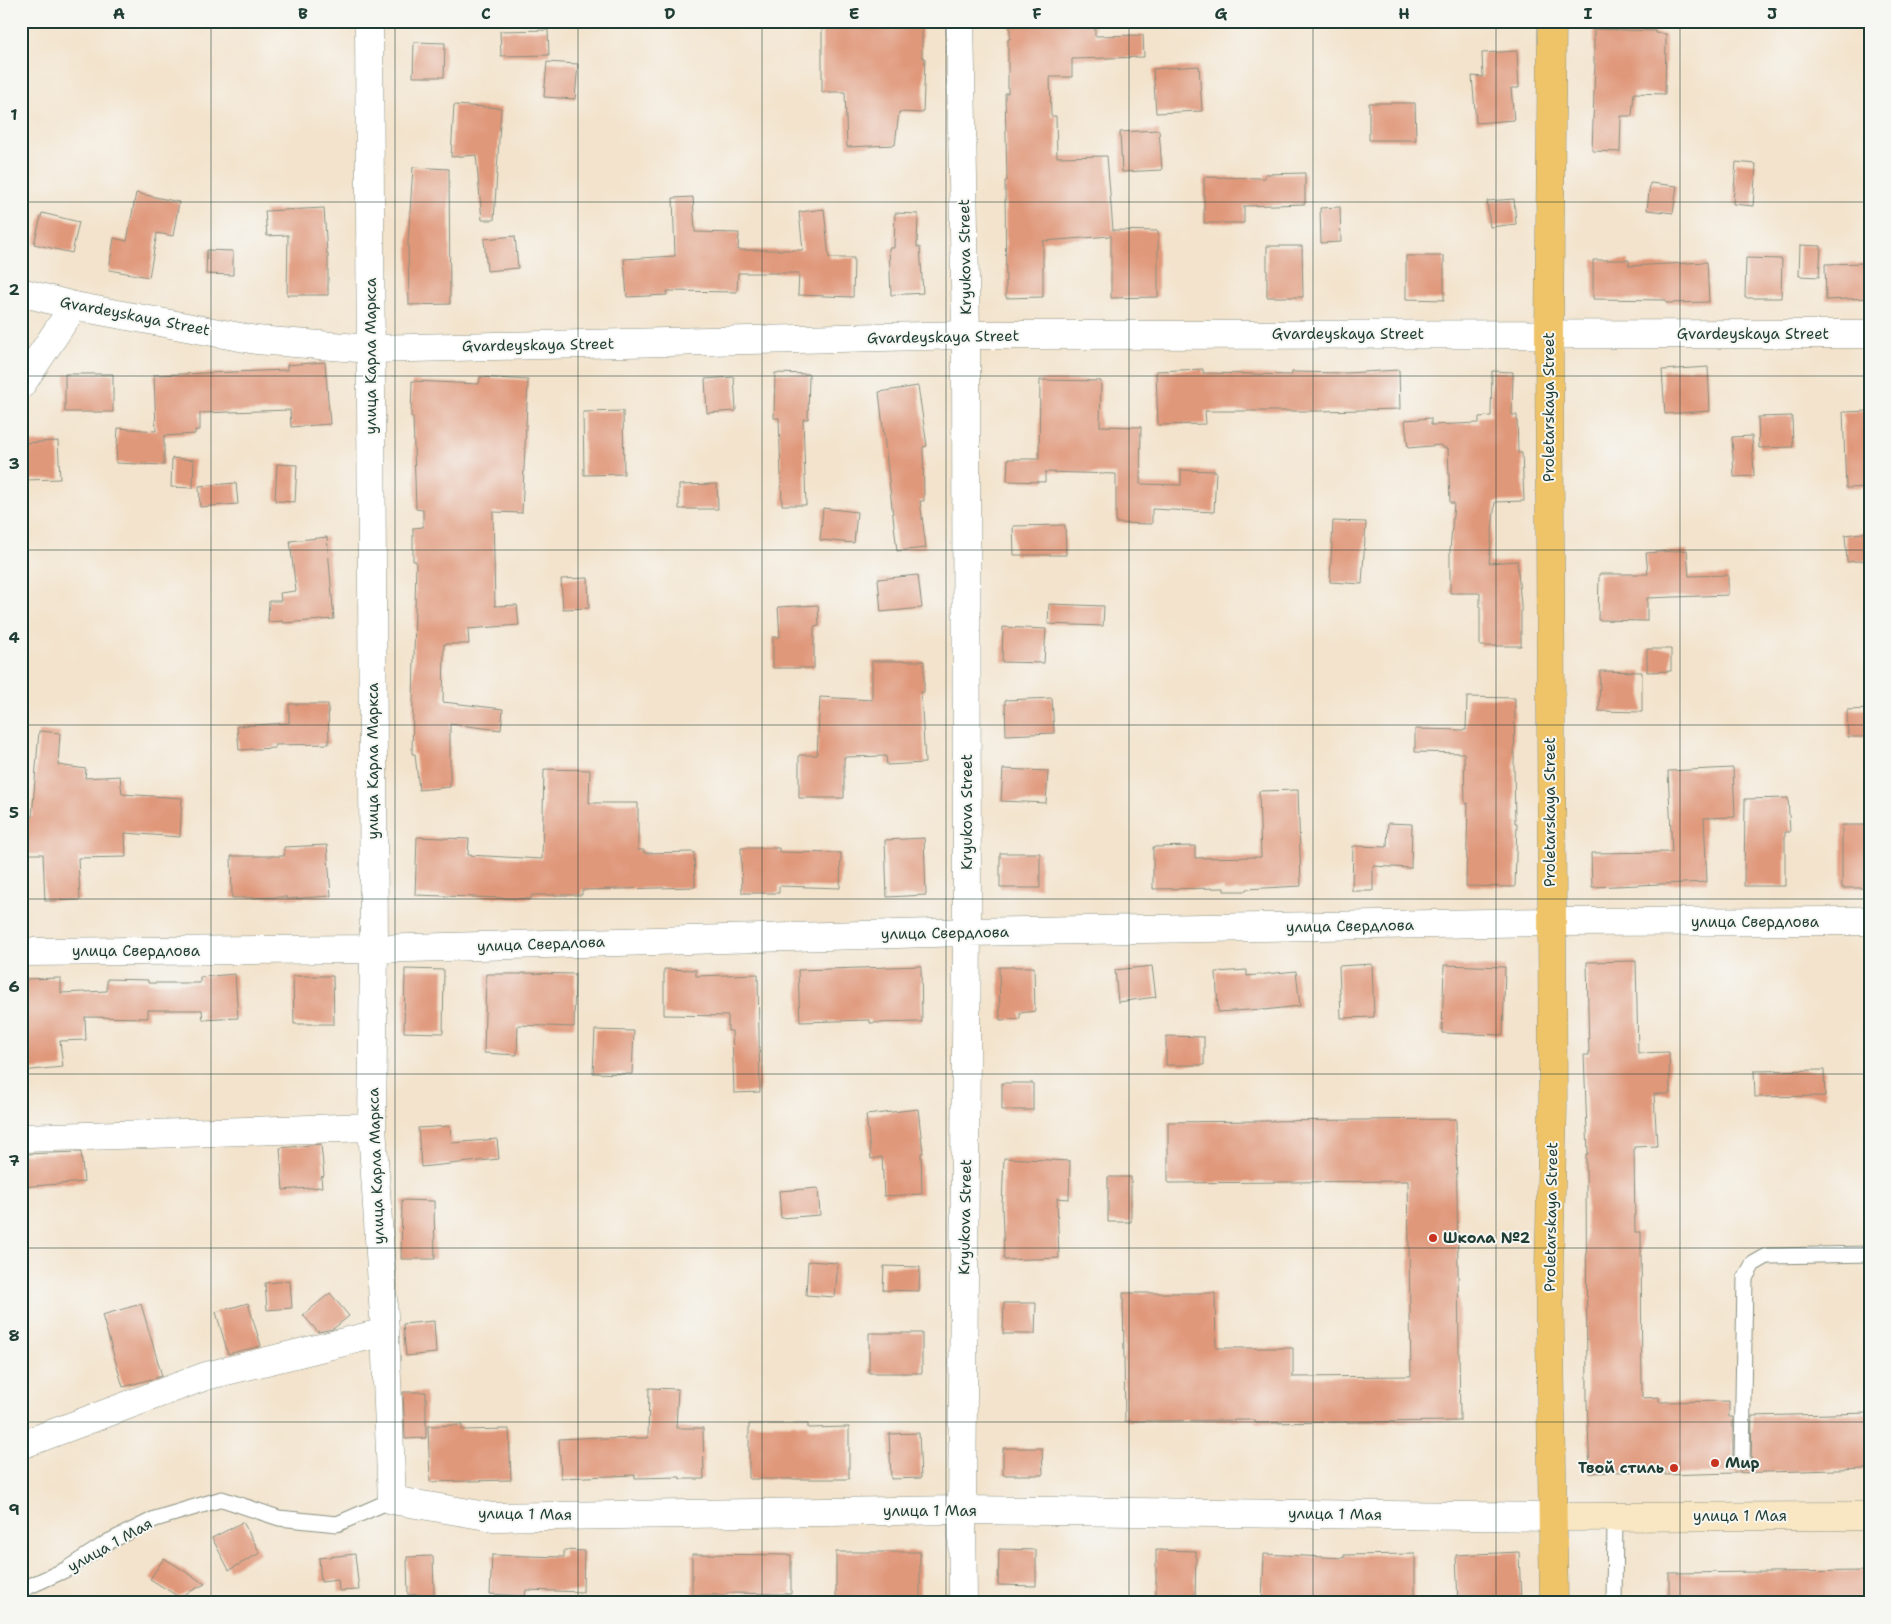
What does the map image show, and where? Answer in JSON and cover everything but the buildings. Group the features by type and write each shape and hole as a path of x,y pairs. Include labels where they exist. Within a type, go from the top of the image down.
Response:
{"main road":[{"name":"Proletarskaya Street","path":"1552,21 1549,334 1553,1107 1550,1268 1554,1603"},
{"name":"улица 1 Мая","path":"1553,1517 1870,1516"}],"street":[{"name":"улица Карла Маркса","path":"369,21 374,949 372,1127 385,1332 392,1500"},
{"name":"Kryukova Street","path":"960,21 966,335 967,932 962,1510 963,1603"},
{"name":"Gvardeyskaya Street","path":"21,292 74,306 256,340 371,349 966,335 1870,334"},
{"path":"21,385 74,306"},
{"name":"улица Свердлова","path":"21,952 374,949 967,932 1551,922 1870,921"},
{"path":"21,1138 372,1127"},
{"path":"21,1445 206,1376 385,1332"},
{"name":"улица 1 Мая","path":"392,1500 493,1517 962,1510 1553,1517"}],"lane":[{"path":"1742,1461 1745,1278 1754,1264 1766,1256 1870,1254"},
{"name":"улица 1 Мая","path":"21,1590 65,1570 108,1542 155,1519 222,1498 279,1518 337,1524 392,1500"},
{"path":"1614,1603 1615,1518"}],"place":[{"name":"Школа №2","path":"1433,1238"},
{"name":"Мир","path":"1715,1463"},
{"name":"Твой стиль","path":"1674,1468"}]}
